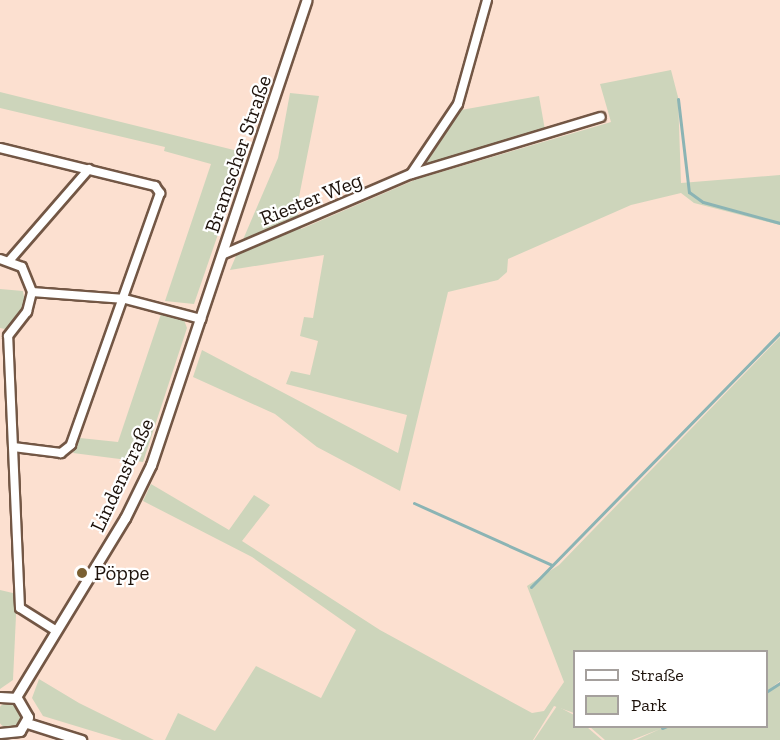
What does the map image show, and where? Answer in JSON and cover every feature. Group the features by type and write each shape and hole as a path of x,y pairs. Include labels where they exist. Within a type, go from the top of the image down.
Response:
{"street":[{"name":"Bramscher Straße","path":"201,319 308,0"},
{"path":"411,174 458,104 487,0"},
{"name":"Riester Weg","path":"224,254 411,174 601,117"},
{"path":"0,148 155,186 160,193 125,299 68,450 13,447"},
{"path":"9,261 89,169"},
{"path":"0,259 22,267 32,292 27,312 4,336 13,447 20,608 55,630"},
{"path":"32,292 125,299 201,319"},
{"name":"Lindenstraße","path":"16,697 139,490 201,319"},
{"path":"0,428 10,430"},
{"path":"0,697 16,697 26,705 27,723"},
{"path":"0,733 15,734 27,723"},
{"path":"27,723 81,740"}],"green space":[{"path":"671,70 678,97 681,183 780,175 780,225 694,203 681,193 631,205 508,259 507,272 498,280 448,292 400,491 317,447 275,414 193,377 202,350 398,453 407,415 286,384 291,371 310,375 318,341 300,336 304,317 313,318 324,255 230,270 278,158 290,93 319,96 297,207 301,229 417,179 611,122 600,84"},
{"path":"0,92 246,153 194,304 165,301 211,164 164,151 165,147 0,108"},
{"path":"539,96 545,130 425,165 461,110"},
{"path":"0,289 23,291 25,304 10,330 0,328"},
{"path":"161,314 184,320 187,328 143,462 73,453 80,438 118,442"},
{"path":"780,337 780,681 768,690 768,650 573,650 573,713 554,706 533,740 165,740 178,713 215,731 256,666 321,698 356,630 252,557 143,501 151,484 229,530 254,495 270,505 242,541 380,630 532,713 544,711 564,682 527,586 559,565"},
{"path":"0,590 17,594 13,680 0,689"},
{"path":"39,679 79,703 154,740 122,740 43,716 32,698"},
{"path":"780,684 780,740 636,740 660,729 632,740 605,740 591,728 768,728 768,692"},
{"path":"5,703 15,703 22,710 22,720 15,727 5,727 -1,721 -1,709"},
{"path":"557,706 573,714 573,728 588,728 602,740 534,740"}],"waterway":[{"path":"678,99 689,192 703,202 780,223"},
{"path":"531,587 780,333"},
{"path":"414,503 552,565"},
{"path":"768,691 780,683"}],"place":[{"name":"Pöppe","path":"82,573"}]}
